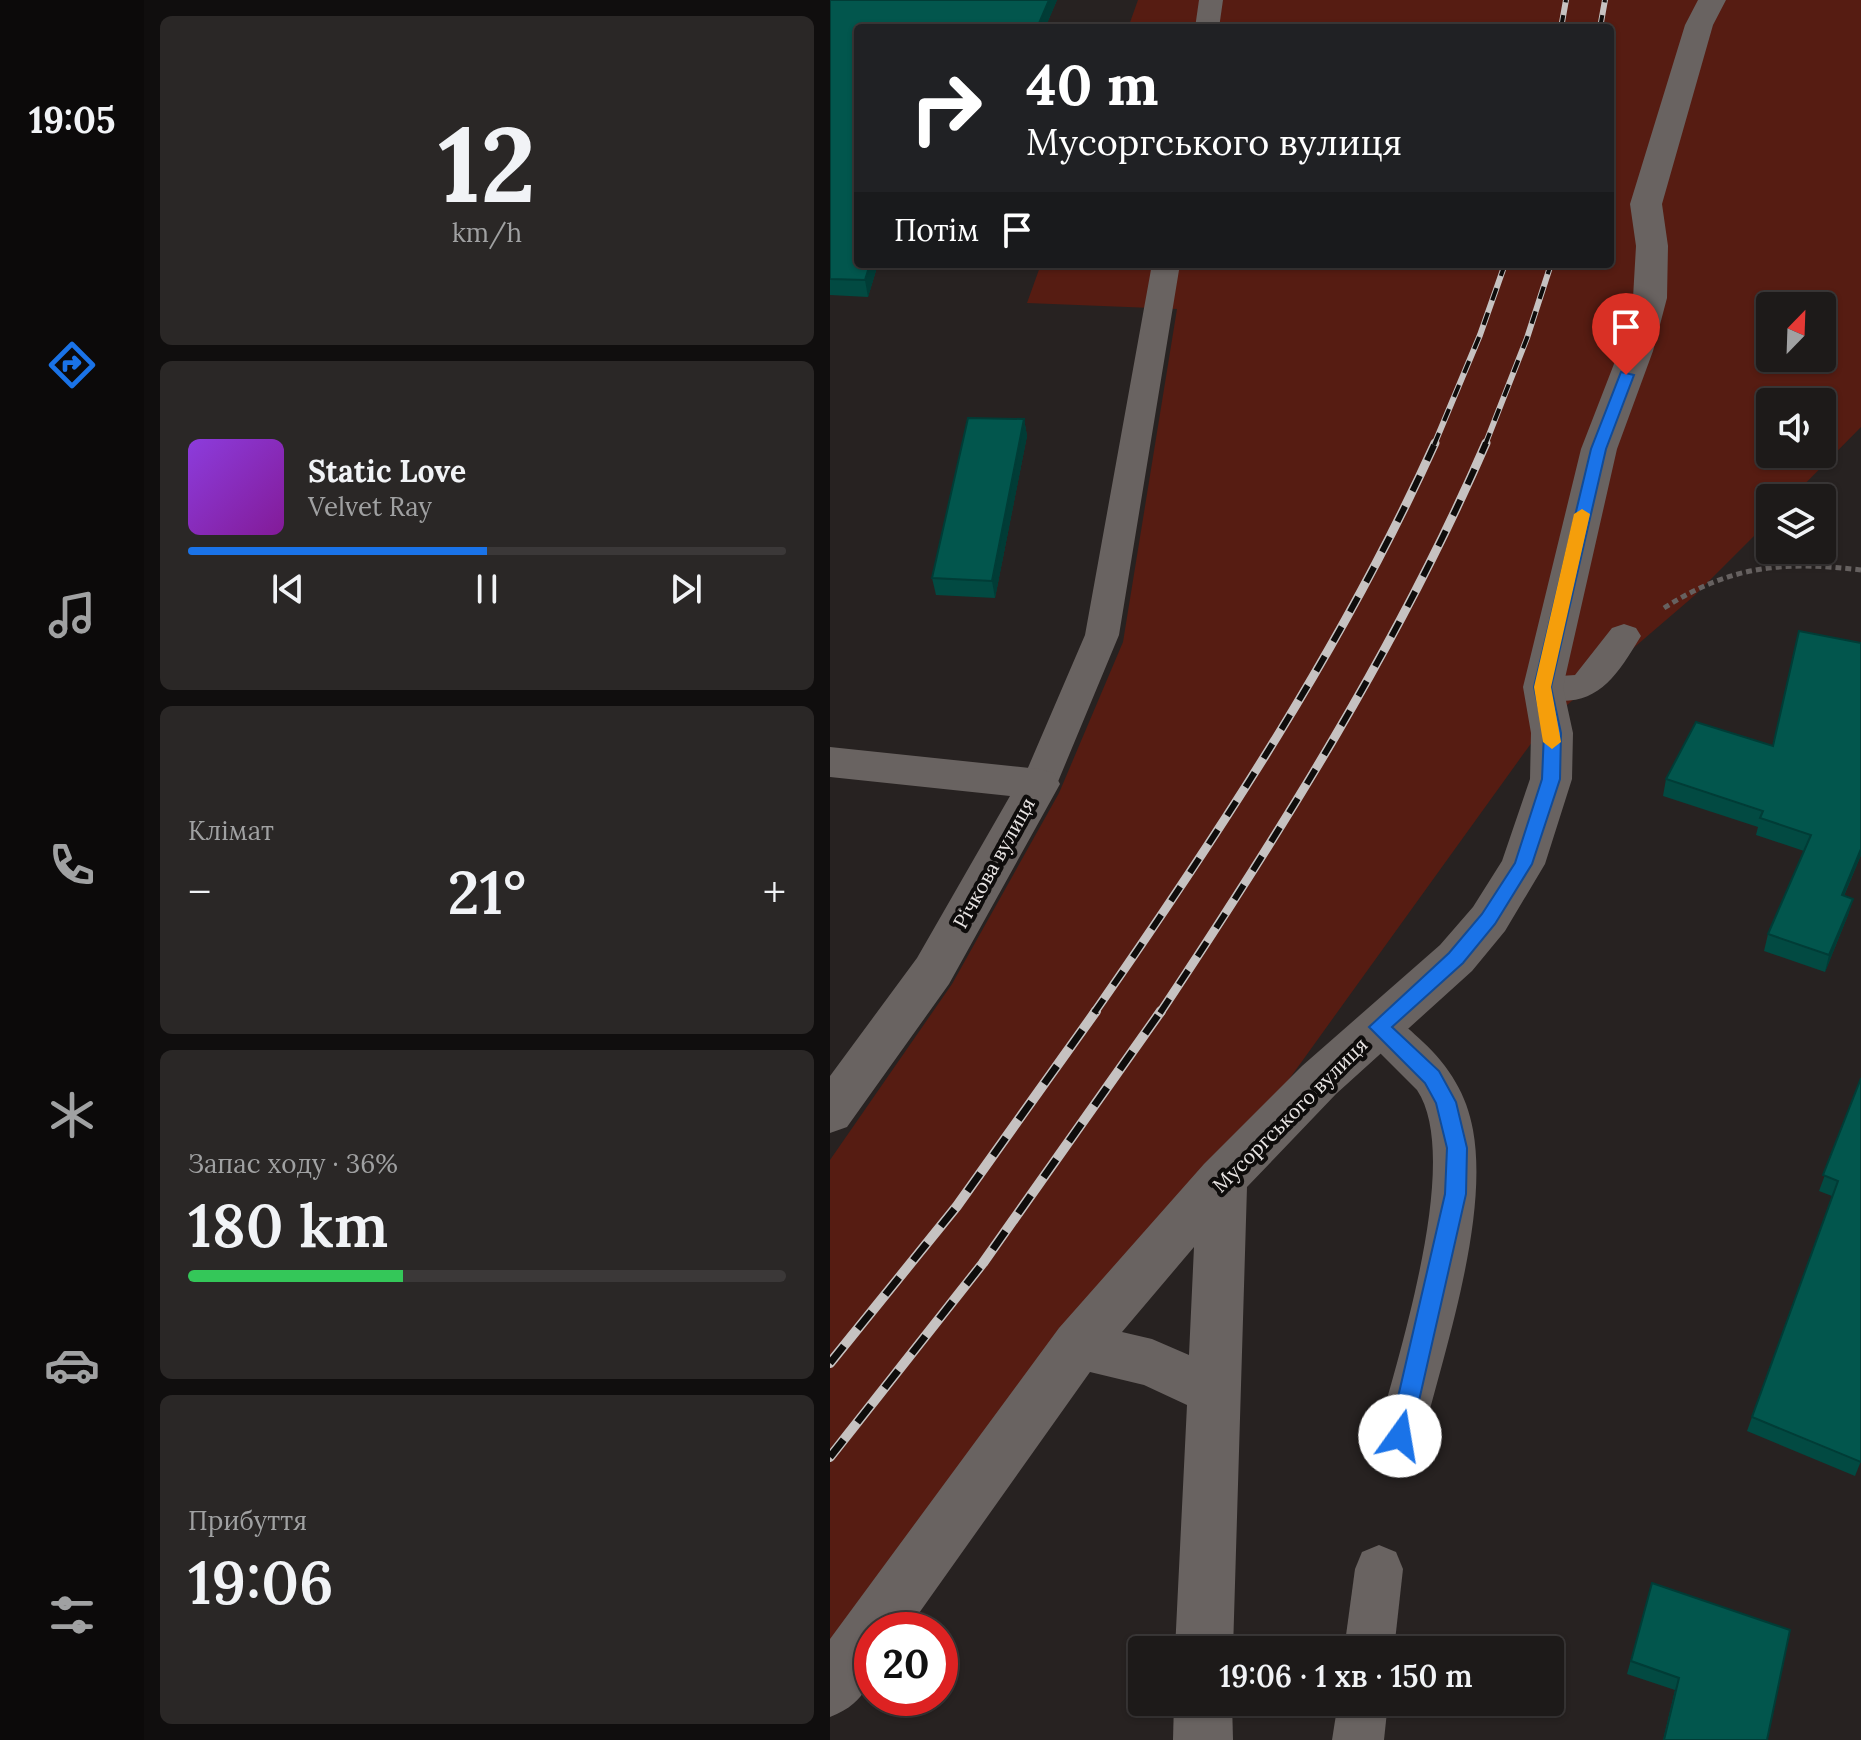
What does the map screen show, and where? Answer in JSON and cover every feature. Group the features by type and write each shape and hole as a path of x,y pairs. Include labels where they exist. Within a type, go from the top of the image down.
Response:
{"street":[{"name":"Мусоргського вулиця","path":"885,1612 1078,1345 1222,1179 1319,1080 1456,958 1489,919 1523,864 1551,779 1552,733 1543,687 1599,449 1636,351 1650,298 1652,246 1646,204 1699,25 1712,0"},
{"name":"Річкова вулиця","path":"830,762 1039,784 933,971 830,1113"},
{"path":"1205,1636 1222,1179"},
{"path":"1078,1345 1152,1363 1214,1392"},
{"name":"Мусоргського вулиця","path":"830,1688 854,1655"},
{"path":"1203,1716 1203,1740"}],"lane":[{"path":"1208,24 1211,0"},
{"path":"1039,784 1102,635 1165,268"},
{"path":"1543,687 1580,687 1587,684 1624,636"},
{"path":"1379,1027 1432,1077 1446,1102 1457,1148 1455,1194 1400,1436"},
{"path":"1371,1636 1379,1569"},
{"path":"1358,1740 1361,1716"}],"path":[{"path":"1624,636 1693,587 1731,572 1793,567 1861,570"}],"shaded area":[{"path":"1138,0 1861,0 1861,427 1836,452 1836,388 1756,388 1756,468 1821,468 1805,484 1756,484 1756,534 1694,596 1545,724 1233,1157 878,1612 854,1612 854,1642 830,1673 830,1160 952,984 1059,793 1123,642 1177,309 1027,303 1040,268 1614,268 1614,24 1129,24"}],"building":[{"path":"830,0 1049,0 1039,24 854,24 854,268 869,268 865,280 830,279"},
{"path":"968,418 1024,419 992,581 932,578"},
{"path":"1799,631 1861,643 1861,849 1842,895 1853,899 1829,955 1768,934 1811,835 1760,818 1763,811 1666,779 1696,722 1773,746"},
{"path":"1861,1078 1861,1462 1752,1417 1838,1181 1823,1175"},
{"path":"1652,1583 1790,1630 1767,1740 1664,1740 1679,1678 1631,1661"}],"railway":[{"path":"1562,24 1566,0"},
{"path":"1601,24 1605,0"},
{"path":"1434,445 1480,335 1504,268"},
{"path":"1485,445 1527,338 1550,268"},
{"path":"1094,1013 1188,876 1278,736 1361,591 1435,443"},
{"path":"1160,1013 1293,806 1377,664 1452,518 1486,443"},
{"path":"830,1363 957,1206 1096,1011"},
{"path":"830,1457 983,1263 1161,1011"}],"slow traffic":[{"path":"1552,742 1543,687 1582,514"}],"route":[{"path":"1400,1436 1455,1194 1457,1148 1446,1102 1432,1077 1379,1027 1456,958 1489,919 1523,864 1551,779 1552,733 1543,687 1599,449 1626,375"}]}
